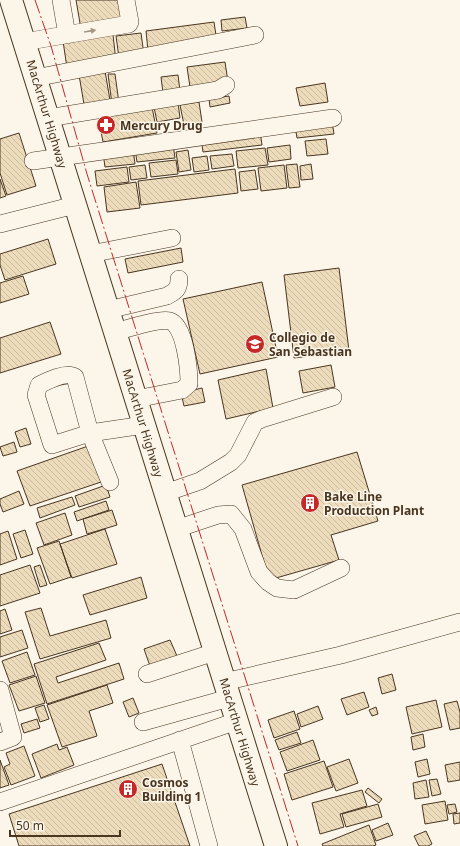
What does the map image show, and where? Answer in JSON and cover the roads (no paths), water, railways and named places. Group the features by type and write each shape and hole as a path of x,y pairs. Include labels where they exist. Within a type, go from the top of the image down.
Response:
{"highway":[{"name":"MacArthur Highway","path":"11,0 276,846"}],"street":[{"path":"61,0 66,35"},
{"path":"24,42 129,24 130,22 126,0"},
{"path":"35,78 255,35"},
{"path":"48,118 218,90 226,85"},
{"path":"33,161 333,118"},
{"path":"0,224 75,205"},
{"path":"90,254 172,238"},
{"path":"108,310 168,296 179,287 179,279"},
{"path":"115,332 168,320 176,325 185,347 189,384 182,390 136,399"},
{"path":"165,493 200,481 231,462 238,455 255,422 333,397"},
{"path":"110,482 90,433 144,425"},
{"path":"176,529 218,515 230,514 243,529 259,572 268,582 277,588 294,590 341,568"},
{"path":"143,722 227,690 341,655 460,622"},
{"path":"148,674 215,652"},
{"path":"0,690 7,739"},
{"path":"0,802 237,721"},
{"path":"180,740 209,846"}],"place":[{"name":"Mercury Drug","path":"106,125"},
{"name":"Collegio de San Sebastian","path":"255,344"},
{"name":"Bake Line Production Plant","path":"310,503"},
{"name":"Cosmos Building 1","path":"128,789"}]}
